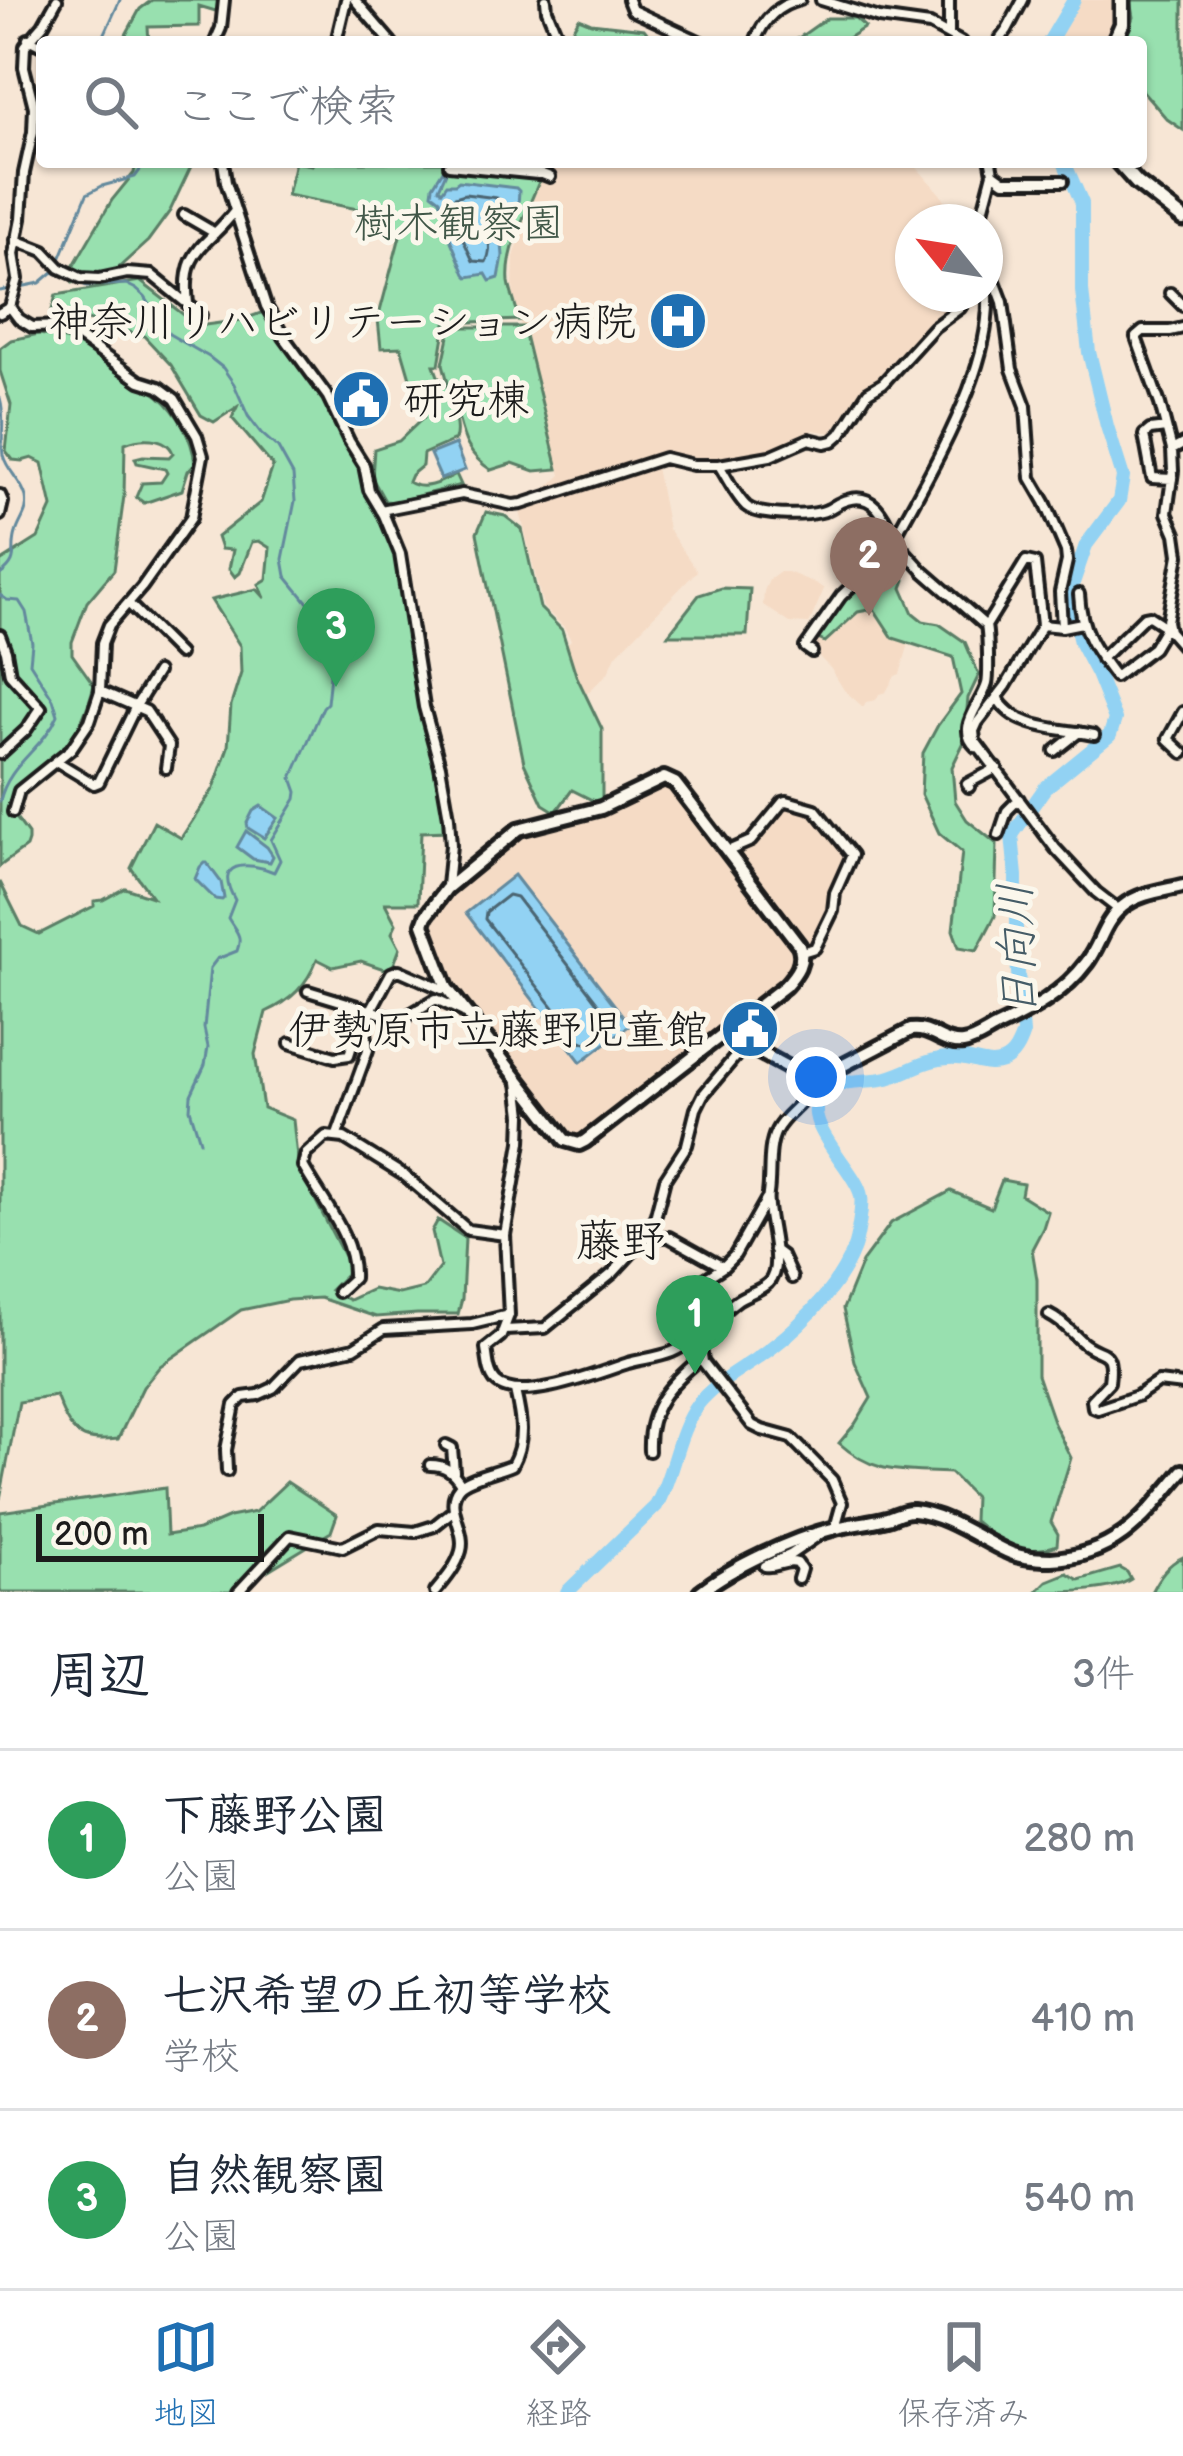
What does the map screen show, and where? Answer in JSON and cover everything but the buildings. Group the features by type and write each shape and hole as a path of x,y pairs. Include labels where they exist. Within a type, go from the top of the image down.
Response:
{"main road":[{"path":"1117,36 1122,0"},
{"path":"1123,168 1183,219"}],"street":[{"path":"0,313 10,307 18,279 14,254 34,107 24,67 25,46 57,0"},
{"path":"217,36 224,0"},
{"path":"338,36 351,0 385,36"},
{"path":"546,0 558,36"},
{"path":"628,0 632,10 688,36"},
{"path":"757,36 784,4 800,0"},
{"path":"821,0 879,18 929,25 950,36 949,0"},
{"path":"1002,36 1023,0"},
{"path":"28,39 36,43"},
{"path":"224,168 266,306 328,397 364,465 369,490 400,554 424,707 451,832 446,889"},
{"path":"471,168 550,177"},
{"path":"525,168 538,174"},
{"path":"985,204 992,168"},
{"path":"993,173 1004,181 1063,182"},
{"path":"188,304 184,276 195,254 235,211"},
{"path":"184,215 214,233"},
{"path":"16,241 44,251 81,278 152,275 201,314"},
{"path":"1171,298 1183,306"},
{"path":"1003,300 1012,369 1026,406 1031,478 1066,551 1060,592 1063,627"},
{"path":"10,307 32,326 63,326 140,381 175,399 203,456 191,518 109,625 102,643 100,691 90,721 71,749 19,791 13,812"},
{"path":"381,510 462,494 522,504 664,458 719,465 770,456 809,439 833,441 868,392 955,312"},
{"path":"812,652 805,647 841,596 895,540 970,387 989,312"},
{"path":"1079,594 1081,624 1090,645 1115,677 1154,648 1167,626 1179,555 1167,513 1172,450 1136,337 1143,331 1183,328"},
{"path":"1167,428 1144,434 1152,478 1172,479"},
{"path":"1172,450 1183,443"},
{"path":"719,465 742,501 755,512 820,513 861,498 875,505 895,540 923,571 986,626 989,679 971,713 968,736 978,747"},
{"path":"0,496 0,514"},
{"path":"986,626 1026,561 1035,563 1042,626 974,736 1076,872 1118,909"},
{"path":"128,603 179,654"},
{"path":"1101,659 1149,616 1167,626 1183,647"},
{"path":"1042,626 1081,624"},
{"path":"0,635 10,674 41,708 0,754"},
{"path":"56,761 98,782 157,672"},
{"path":"100,691 146,712 169,746 166,768"},
{"path":"997,697 1011,714 1029,724 1094,735"},
{"path":"1183,712 1164,737 1183,753"},
{"path":"1055,751 1079,732"},
{"path":"969,787 997,768"},
{"path":"664,778 675,783 728,851 802,952 801,962 789,982 579,1144 566,1140 447,988 423,924 446,889 519,829 601,808 664,778"},
{"path":"728,851 751,841 788,801 815,809 852,855 814,948 802,952"},
{"path":"999,836 1007,811 1021,802"},
{"path":"813,1081 911,1030 927,1030 958,1043 1026,1015 1087,963 1118,909 1144,894 1183,886"},
{"path":"337,1136 368,1050 371,1010 391,973 399,970 447,988"},
{"path":"308,991 394,1023 436,999 466,1013"},
{"path":"290,1043 335,1057 349,1054 369,1010"},
{"path":"724,1033 813,1081"},
{"path":"505,1330 544,1328 613,1273 647,1236 665,1179 687,1145 696,1109 745,1045"},
{"path":"518,1080 520,1142 505,1235 509,1315 505,1330 486,1348 496,1383 531,1390 671,1353 772,1279 774,1250 766,1200"},
{"path":"717,1318 691,1297 700,1282 735,1256 744,1241 766,1200 773,1136 811,1092 813,1081"},
{"path":"338,1292 353,1278 351,1251 302,1166 306,1154 326,1136 337,1136 405,1176 468,1230 505,1235"},
{"path":"647,1236 669,1237 723,1267"},
{"path":"774,1250 792,1278"},
{"path":"226,1471 235,1405 243,1397 273,1388 301,1360 354,1348 384,1329 472,1324 509,1315"},
{"path":"1049,1315 1110,1361 1109,1382 1092,1400 1093,1408 1138,1396 1158,1382 1183,1385"},
{"path":"717,1318 703,1344 701,1358 709,1372 752,1425 791,1438 832,1480 842,1503 830,1529 765,1566 793,1561 802,1577"},
{"path":"649,1450 654,1410 701,1358"},
{"path":"436,1592 461,1552 455,1492 460,1484 512,1465 521,1441 515,1390"},
{"path":"446,1445 452,1448 460,1484"},
{"path":"430,1465 454,1473"},
{"path":"700,1592 743,1565 830,1529 913,1511 972,1532 1010,1554 1036,1559 1084,1555 1130,1528 1158,1504 1183,1471"},
{"path":"238,1592 290,1536 343,1547 379,1529 415,1532 434,1526 454,1510"}],"shaded area":[{"path":"1076,0 1114,0 1117,16 1110,36 1055,36"},
{"path":"543,168 917,168 949,204 895,204 895,312 942,312 878,379 863,388 831,433 814,430 773,450 716,464 659,456 656,467 668,529 697,571 578,702 557,653 571,640 543,607 520,511 561,475 513,297 514,257"},
{"path":"903,560 911,567 899,587 912,633 900,674 886,692 863,707 808,646 865,577 887,574"},
{"path":"780,572 824,589 809,624 790,623 763,605 769,580"},
{"path":"663,783 725,854 796,947 799,959 783,984 766,990 578,1140 568,1137 449,985 426,924 453,887 514,835"},
{"path":"789,805 814,812 849,856 830,908 813,944 807,947 734,853"}],"green space":[{"path":"152,0 220,0 219,12 199,6 199,26 148,27 149,36 125,36 140,9"},
{"path":"1130,0 1183,0 1183,130 1147,96 1147,36 1126,36 1133,17"},
{"path":"579,18 644,29 650,36 569,36"},
{"path":"827,18 855,18 865,27 851,36 802,36"},
{"path":"135,168 190,168 170,211 148,241 114,272 73,283 70,272 112,200"},
{"name":"樹木観察園","path":"294,168 515,168 540,179 509,269 520,320 446,323 439,365 434,365 450,390 443,364 451,327 523,327 558,469 535,471 513,463 491,470 467,445 451,394 455,440 423,454 422,466 408,482 426,486 456,474 461,485 385,501 372,478 374,449 399,441 424,417 424,388 410,378 401,347 381,348 378,319 400,236 383,228 378,213 287,195"},
{"path":"140,281 198,326 242,320 266,311 328,399 363,467 399,557 449,831 421,832 418,903 385,903 396,924 392,933 400,948 394,964 387,970 361,961 333,967 317,959 297,991 266,1012 255,1054 263,1108 293,1120 298,1166 348,1264 346,1274 330,1290 349,1300 373,1289 399,1294 424,1288 440,1267 432,1231 438,1220 465,1238 462,1299 458,1314 376,1317 320,1298 241,1310 160,1366 143,1387 118,1439 93,1439 77,1433 56,1396 19,1402 0,1499 0,882 22,926 39,934 125,888 152,897 131,868 154,822 181,838 214,788 228,747 231,705 241,673 240,646 211,600 257,589 265,598 259,584 267,579 270,548 252,542 235,577 229,569 233,550 221,549 217,537 261,502 273,466 232,418 237,407 214,422 201,415 171,365 144,336 52,310 56,295"},
{"path":"39,334 85,349 159,396 183,426 195,463 182,490 144,503 136,497 142,483 161,482 167,473 137,463 135,458 173,453 159,440 125,443 114,570 87,602 72,642 72,654 94,685 82,720 67,744 19,787 17,819 28,841 0,866 0,562 38,538 52,507 42,463 32,458 13,460 6,451 11,405 0,371 0,348 11,340"},
{"path":"486,512 505,516 522,529 540,608 562,630 576,675 602,729 602,800 598,803 572,790 556,812 543,804 524,763 477,533"},
{"path":"887,568 903,572 902,588 913,613 965,642 979,675 968,698 964,742 952,767 955,801 967,820 997,844 995,916 977,950 959,947 953,930 962,852 939,833 921,794 923,753 961,694 953,657 893,638 874,609 858,612 825,642 816,638 843,596"},
{"path":"721,588 750,589 747,635 668,635 699,595"},
{"path":"1002,1180 1023,1184 1021,1195 1048,1212 1032,1249 1037,1279 1037,1375 1071,1458 1051,1522 1058,1534 1057,1545 1045,1549 1012,1546 973,1520 974,1497 950,1473 878,1466 839,1443 871,1398 855,1362 843,1309 862,1262 891,1223 951,1191 991,1208"},
{"path":"287,1482 337,1515 331,1532 262,1574 246,1592 0,1592 0,1512 165,1488 167,1535 255,1512"},
{"path":"1183,1557 1183,1592 1151,1592 1164,1571"},
{"path":"1120,1568 1131,1579 1112,1587 1036,1592 1047,1581 1067,1573 1079,1580"}],"water":[{"path":"443,170 442,191 459,181 519,191 518,206 503,222 499,278 490,281 486,274 465,274 440,199 432,193"},
{"path":"455,444 465,470 441,479 430,454"},
{"path":"261,806 278,818 264,838 247,823"},
{"path":"246,831 267,847 273,856 270,862 253,859 237,847"},
{"path":"204,863 221,882 222,900 195,879"},
{"path":"514,875 630,1025 581,1062 466,913"}],"waterway":[{"path":"104,36 120,0"},
{"name":"日向川","path":"1053,36 1074,0"},
{"path":"58,264 87,194 135,177 142,168"},
{"name":"日向川","path":"567,1592 656,1506 698,1404 799,1324 846,1266 856,1239 861,1196 816,1115 817,1102 825,1091 847,1082 887,1078 938,1059 997,1064 1016,1050 1023,1033 1012,835 1045,788 1110,735 1115,719 1080,642 1071,605 1086,545 1119,501 1123,477 1089,352 1082,291 1082,203 1067,168"},
{"path":"53,272 87,286 126,284 136,289 169,334 223,368 248,416 278,448 293,475 295,501 283,559 286,576 322,620 330,675 327,703 292,778 296,799 271,840 280,860 274,872 236,867 228,878 235,900 228,918 239,941 237,951 217,959 210,968 204,1028 208,1047 190,1109 200,1141"},
{"path":"0,291 40,283 53,272"},
{"path":"0,398 3,455 27,503 13,560 0,575"},
{"path":"0,595 19,601 26,612 30,663 58,715 10,777 0,801"}],"place":[{"name":"神奈川リハビリテーション病院","path":"678,321"},
{"name":"研究棟","path":"361,399"},
{"name":"七沢希望の丘初等学校","path":"869,616"},
{"name":"自然観察園","path":"336,687"},
{"name":"伊勢原市立藤野児童館","path":"750,1029"},
{"name":"下藤野公園","path":"695,1374"}],"district":[{"name":"藤野","path":"621,1240"}]}
